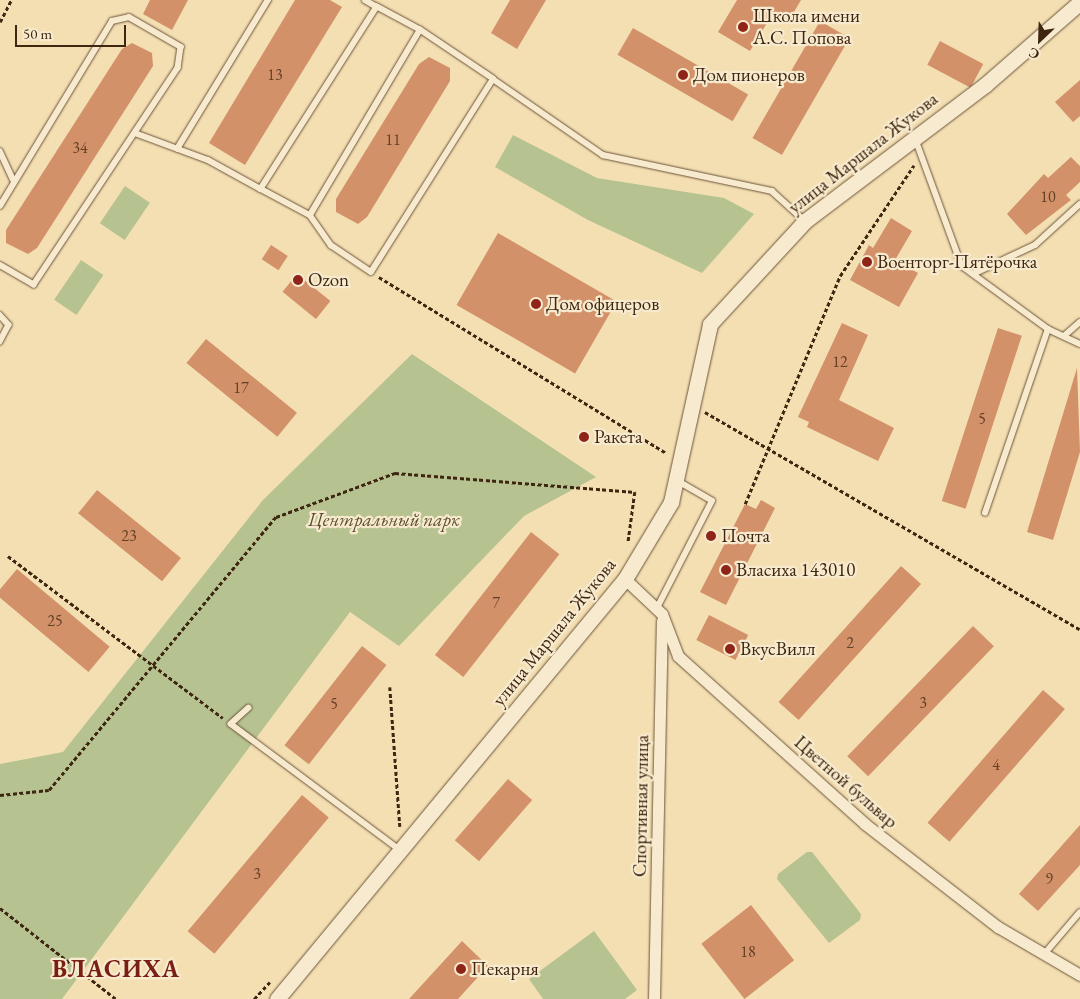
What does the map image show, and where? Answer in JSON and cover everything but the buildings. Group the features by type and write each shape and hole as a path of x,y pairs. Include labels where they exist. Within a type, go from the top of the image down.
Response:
{"street":[{"name":"улица Маршала Жукова","path":"277,999 626,579 671,502 710,324 805,221 985,85 1075,1"},
{"name":"Цветной бульвар","path":"626,579 660,611 678,656 865,824 998,927 1046,952 1080,975"},
{"name":"Спортивная улица","path":"654,999 660,611"}],"lane":[{"path":"177,149 268,0"},
{"path":"366,0 420,30 603,155 772,191 805,221"},
{"path":"261,189 377,7"},
{"path":"0,206 13,180 112,21 129,17 181,47 178,68 34,285 0,265"},
{"path":"310,215 420,30"},
{"path":"135,133 208,160 310,215 331,245 372,272 493,79"},
{"path":"915,138 962,266 1048,328 1080,344"},
{"path":"0,151 13,180"},
{"path":"973,274 1035,245 1080,204"},
{"path":"0,315 9,325 0,342"},
{"path":"1064,336 1080,322"},
{"path":"985,513 1048,328"},
{"path":"660,611 712,501 675,480"},
{"path":"249,708 231,724 400,851"},
{"path":"1046,952 1080,912"}],"path":[{"path":"0,22 11,0"},
{"path":"745,504 770,448 840,276 921,153"},
{"path":"372,272 680,462"},
{"path":"692,404 1080,629"},
{"path":"0,795 49,790 276,517 395,473 635,492"},
{"path":"8,556 231,724"},
{"path":"390,687 400,830"},
{"path":"0,908 116,999"}],"green space":[{"path":"513,135 597,178 724,198 754,214 702,273 588,220 495,167"},
{"path":"125,186 150,203 125,240 100,223"},
{"path":"81,260 103,275 77,315 54,300"},
{"name":"Центральный парк","path":"412,354 596,477 524,516 399,646 350,612 62,999 0,999 0,764 63,752 263,500"},
{"path":"807,852 812,852 861,914 860,920 829,943 777,879 778,874"},
{"path":"594,931 637,990 625,999 543,999 529,979"}],"place":[{"name":"Школа имени А.С. Попова","path":"743,27"},
{"name":"Дом пионеров","path":"683,75"},
{"name":"Военторг-Пятёрочка","path":"867,262"},
{"name":"Ozon","path":"298,280"},
{"name":"Дом офицеров","path":"536,304"},
{"name":"Ракета","path":"584,437"},
{"name":"Почта","path":"711,536"},
{"name":"Власиха 143010","path":"726,570"},
{"name":"ВкусВилл","path":"730,649"},
{"name":"Пекарня","path":"461,969"}],"district":[{"name":"ВЛАСИХА","path":"116,969"}]}
